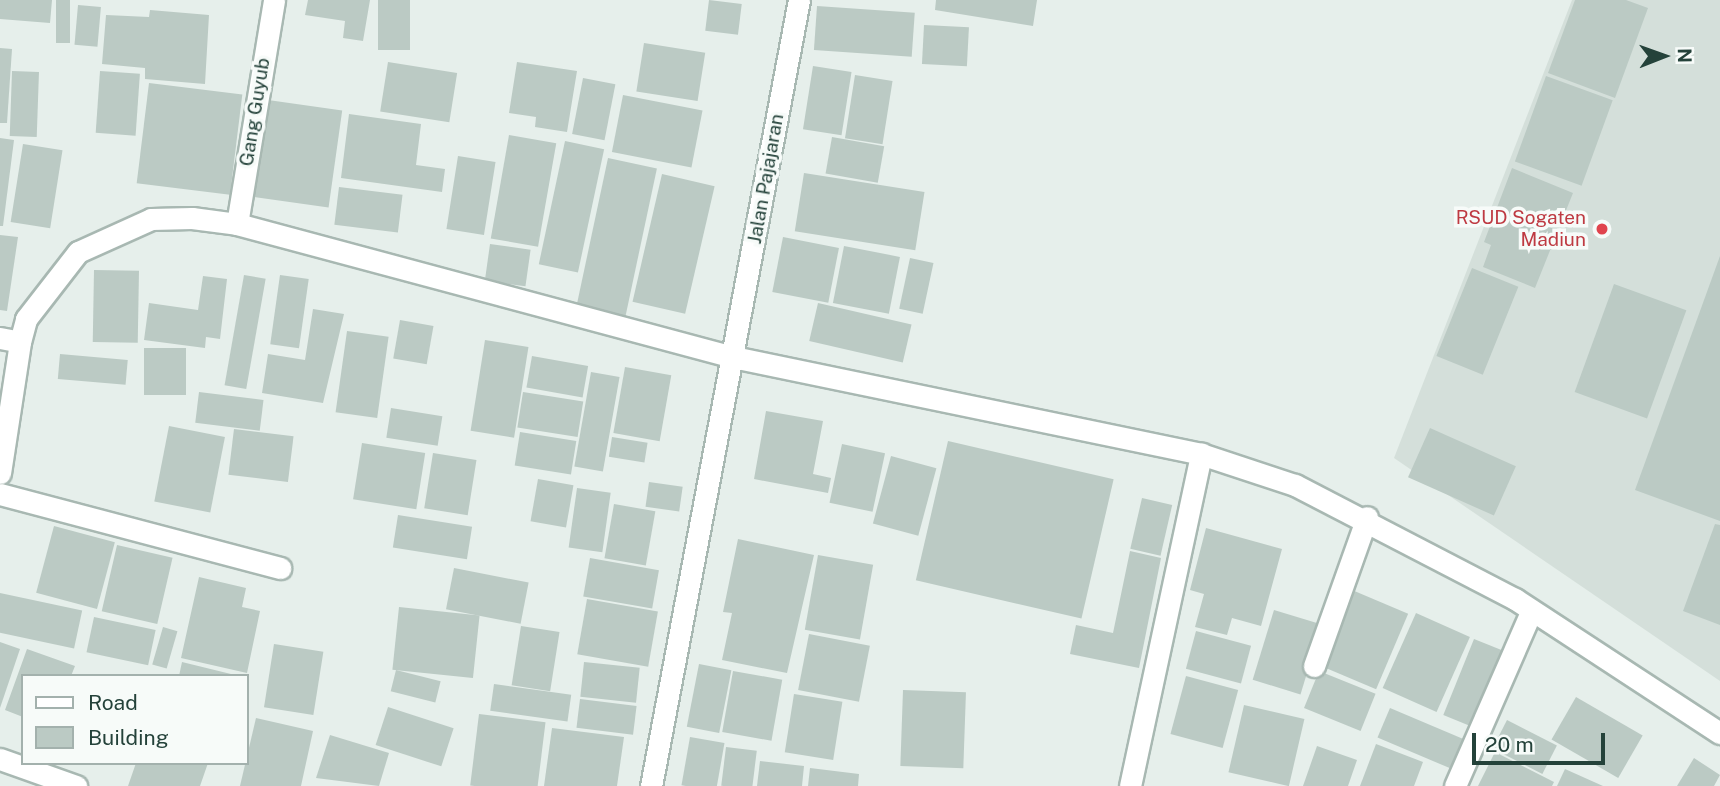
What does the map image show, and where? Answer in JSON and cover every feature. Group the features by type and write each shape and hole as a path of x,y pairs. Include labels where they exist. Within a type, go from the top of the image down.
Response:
{"street":[{"name":"Gang Guyub","path":"237,224 274,0"},
{"name":"Jalan Pajajaran","path":"651,786 799,0"},
{"path":"0,473 10,340 78,251 107,233 151,219 237,224 733,357 1201,454 1367,517 1531,611 1720,733"},
{"path":"1130,786 1201,454"},
{"path":"0,494 280,568"},
{"path":"1314,666 1367,517"},
{"path":"1455,786 1531,611"},
{"path":"0,759 76,786"}],"shaded area":[{"name":"RSUD Sogaten Madiun","path":"1572,0 1720,0 1720,681 1394,458"}],"building":[{"path":"0,0 52,0 50,23 0,19"},
{"path":"56,0 70,0 70,43 56,43"},
{"path":"308,0 370,0 363,41 343,38 345,21 305,15"},
{"path":"378,0 410,0 410,50 378,50"},
{"path":"709,0 742,4 738,35 705,31"},
{"path":"936,0 1037,0 1033,26 935,10"},
{"path":"1575,0 1626,0 1648,8 1615,98 1548,73"},
{"path":"78,5 101,7 97,47 75,45"},
{"path":"817,6 915,13 912,57 814,50"},
{"path":"150,10 209,15 205,84 145,79 145,68 102,64 106,15 149,17"},
{"path":"924,25 969,27 967,66 922,64"},
{"path":"644,43 705,53 698,101 636,91"},
{"path":"0,48 12,49 7,123 0,123"},
{"path":"388,62 457,73 449,122 380,111"},
{"path":"517,62 577,71 567,132 535,127 536,117 509,113"},
{"path":"813,66 852,72 842,135 803,129"},
{"path":"12,71 39,72 37,137 10,136"},
{"path":"100,71 140,74 136,136 96,133"},
{"path":"855,75 893,81 883,144 845,138"},
{"path":"1546,76 1613,100 1582,186 1515,162"},
{"path":"583,78 615,84 605,140 572,134"},
{"path":"149,83 242,94 230,195 137,183"},
{"path":"623,95 703,110 691,167 612,152"},
{"path":"261,99 342,110 329,207 247,196"},
{"path":"349,114 421,124 416,165 445,169 442,192 341,178"},
{"path":"509,135 556,143 538,247 491,238"},
{"path":"832,137 884,146 878,183 826,173"},
{"path":"0,138 14,140 3,226 0,226"},
{"path":"565,141 604,149 578,273 539,264"},
{"path":"23,144 63,150 50,228 11,222"},
{"path":"458,156 496,162 484,235 446,229"},
{"path":"608,158 657,168 624,322 575,312"},
{"path":"1512,168 1573,193 1535,288 1483,267 1491,245 1484,242"},
{"path":"804,173 924,192 915,250 795,231"},
{"path":"662,174 715,186 685,314 633,302"},
{"path":"339,187 403,195 398,233 334,225"},
{"path":"0,235 18,237 7,311 0,310"},
{"path":"783,237 839,248 828,303 772,292"},
{"path":"490,244 531,250 525,286 485,281"},
{"path":"844,246 900,257 889,314 833,303"},
{"path":"1720,256 1720,521 1635,490"},
{"path":"910,258 933,263 923,314 899,309"},
{"path":"1472,268 1518,287 1483,375 1436,356"},
{"path":"94,270 139,271 138,343 93,342"},
{"path":"244,275 266,279 246,389 225,385"},
{"path":"280,275 309,279 299,348 270,344"},
{"path":"203,276 227,279 220,339 206,337 205,348 144,340 149,303 198,310"},
{"path":"1614,284 1686,310 1647,418 1575,392"},
{"path":"818,303 912,325 903,363 809,341"},
{"path":"313,309 344,314 323,403 262,393 268,354 305,360"},
{"path":"400,320 433,326 427,364 393,358"},
{"path":"347,331 389,337 377,418 336,412"},
{"path":"485,340 528,347 514,438 471,431"},
{"path":"144,348 186,348 186,395 144,395"},
{"path":"60,354 128,360 126,385 58,379"},
{"path":"532,356 588,366 583,397 526,388"},
{"path":"625,367 671,375 660,441 613,433"},
{"path":"591,372 620,377 603,472 574,467"},
{"path":"199,392 264,400 260,431 195,423"},
{"path":"523,392 583,402 578,437 517,428"},
{"path":"391,408 442,416 438,446 386,438"},
{"path":"766,411 823,421 813,474 831,478 828,493 754,479"},
{"path":"169,426 225,437 210,512 154,502"},
{"path":"1430,428 1516,466 1494,516 1408,477"},
{"path":"234,429 294,436 288,482 228,475"},
{"path":"520,432 576,441 571,474 515,466"},
{"path":"612,437 648,443 644,462 609,457"},
{"path":"948,441 1114,479 1081,619 916,580"},
{"path":"362,443 425,453 416,509 353,499"},
{"path":"842,444 885,453 873,512 830,503"},
{"path":"433,453 476,460 468,515 424,508"},
{"path":"891,456 936,468 918,536 873,524"},
{"path":"538,479 573,485 566,528 531,521"},
{"path":"649,482 683,487 679,511 646,507"},
{"path":"577,488 611,493 602,552 569,547"},
{"path":"1142,498 1172,505 1161,556 1130,549"},
{"path":"614,504 655,511 646,565 604,558"},
{"path":"398,515 472,527 467,559 393,548"},
{"path":"1715,524 1720,525 1720,625 1683,611"},
{"path":"54,526 115,542 97,609 36,593"},
{"path":"1206,528 1282,549 1261,626 1232,618 1227,635 1195,627 1204,594 1190,590"},
{"path":"738,539 814,555 787,673 722,660 732,613 723,612"},
{"path":"117,545 173,558 157,624 102,611"},
{"path":"1130,551 1161,558 1139,668 1070,654 1076,625 1113,633"},
{"path":"818,555 873,565 860,640 805,630"},
{"path":"590,558 659,570 652,609 583,596"},
{"path":"454,568 529,583 521,624 446,609"},
{"path":"199,577 246,588 242,607 260,611 247,673 181,658"},
{"path":"1352,590 1408,614 1376,689 1320,665"},
{"path":"0,593 82,610 74,649 0,633"},
{"path":"587,599 658,612 648,667 577,654"},
{"path":"399,607 480,615 473,678 392,670"},
{"path":"1274,610 1322,625 1300,694 1253,680"},
{"path":"1416,613 1470,637 1437,712 1383,688"},
{"path":"94,617 156,630 148,665 87,652"},
{"path":"521,626 560,632 550,691 512,685"},
{"path":"163,627 177,631 167,669 152,664"},
{"path":"1196,631 1251,646 1241,683 1186,669"},
{"path":"809,634 870,646 859,702 798,690"},
{"path":"1474,639 1506,652 1476,728 1443,715"},
{"path":"0,642 20,649 0,708"},
{"path":"274,644 323,652 313,715 264,707"},
{"path":"27,649 75,666 72,674 21,674 21,716 5,710"},
{"path":"182,662 231,674 179,674"},
{"path":"584,662 640,668 636,703 580,697"},
{"path":"699,664 731,670 719,733 687,727"},
{"path":"396,670 441,681 435,702 391,691"},
{"path":"733,671 782,680 771,741 722,732"},
{"path":"1319,671 1376,694 1361,731 1304,708"},
{"path":"1186,676 1238,690 1223,748 1170,734"},
{"path":"494,684 571,695 567,722 490,711"},
{"path":"903,690 966,692 963,768 900,766"},
{"path":"794,694 842,702 833,760 785,752"},
{"path":"1576,697 1643,736 1618,778 1552,739"},
{"path":"580,699 637,706 633,735 576,728"},
{"path":"1244,705 1304,719 1289,786 1228,772"},
{"path":"388,707 454,728 441,766 376,745"},
{"path":"1390,708 1463,739 1450,768 1377,737"},
{"path":"479,714 546,722 538,786 470,785"},
{"path":"256,718 313,731 301,786 240,786 245,765 248,765 248,752"},
{"path":"1507,720 1557,745 1542,774 1492,749"},
{"path":"552,728 624,737 617,786 544,786"},
{"path":"330,735 389,753 379,786 316,778"},
{"path":"690,737 724,743 717,786 681,785"},
{"path":"1376,744 1423,762 1414,786 1360,786"},
{"path":"1317,746 1357,760 1348,786 1303,786"},
{"path":"726,747 757,751 752,786 721,786"},
{"path":"1495,752 1554,782 1552,786 1478,786"},
{"path":"1694,758 1720,775 1714,786 1677,786"},
{"path":"760,761 804,766 802,786 757,786"},
{"path":"135,765 207,765 200,786 128,786"},
{"path":"810,768 859,774 858,786 808,786"},
{"path":"1565,769 1603,786 1557,786"}],"place":[{"name":"RSUD Sogaten Madiun","path":"1602,229"}]}
